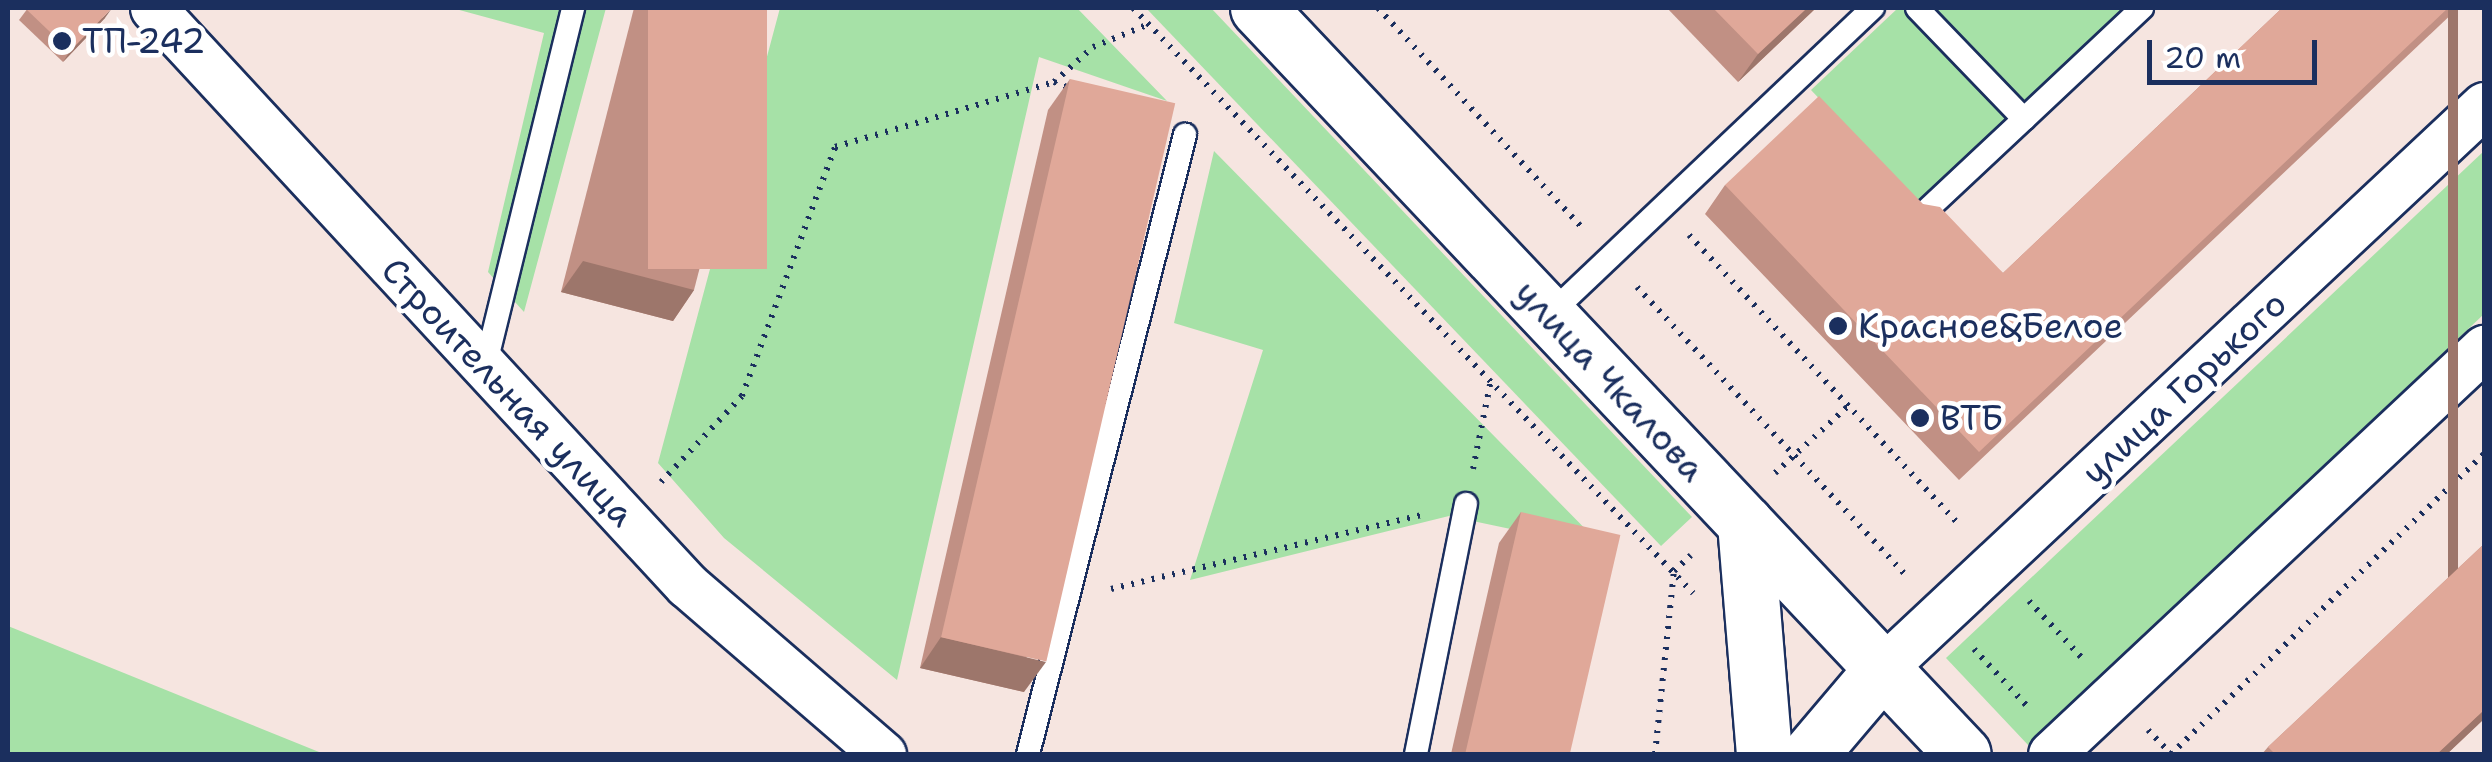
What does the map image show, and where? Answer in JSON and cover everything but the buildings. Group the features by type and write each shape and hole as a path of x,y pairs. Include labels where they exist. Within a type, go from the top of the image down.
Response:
{"main road":[{"name":"улица Чкалова","path":"1258,8 1963,754"},
{"path":"1744,523 1764,754"},
{"path":"1810,754 1882,669"}],"street":[{"name":"Строительная улица","path":"154,8 687,585 884,754"},
{"name":"улица Горького","path":"1882,669 2484,105"},
{"path":"2056,749 2484,348"}],"lane":[{"path":"486,367 573,8"},
{"path":"1548,316 1663,207 1794,96 1873,8"},
{"path":"1917,8 2024,119"},
{"path":"1889,196 1914,222 2142,8"},
{"path":"1028,754 1071,598 1185,135"},
{"path":"1416,754 1466,504"}],"path":[{"path":"1133,8 1674,572 1655,754"},
{"path":"1378,8 1942,614 2056,749"},
{"path":"647,484 661,482 742,396 835,147 1054,82 1094,47 1149,24"},
{"path":"1054,82 1087,95"},
{"path":"1663,207 2171,754 2484,454"},
{"path":"1071,598 1466,504 1491,380"}],"green space":[{"path":"452,8 606,8 524,312 488,272 544,33"},
{"path":"780,8 1077,8 1167,101 1039,57 897,680 724,538 658,463"},
{"path":"1146,8 1211,8 1692,517 1661,546"},
{"path":"1898,8 2124,8 1918,203 1811,90"},
{"path":"1214,151 1605,549 1449,516 1190,580 1263,350 1174,323"},
{"path":"2484,151 2484,314 2029,746 1946,658"},
{"path":"8,626 324,754 8,754"}],"place":[{"name":"ТП-242","path":"62,41"},
{"name":"Красное&Белое","path":"1838,326"},
{"name":"ВТБ","path":"1920,418"}]}
